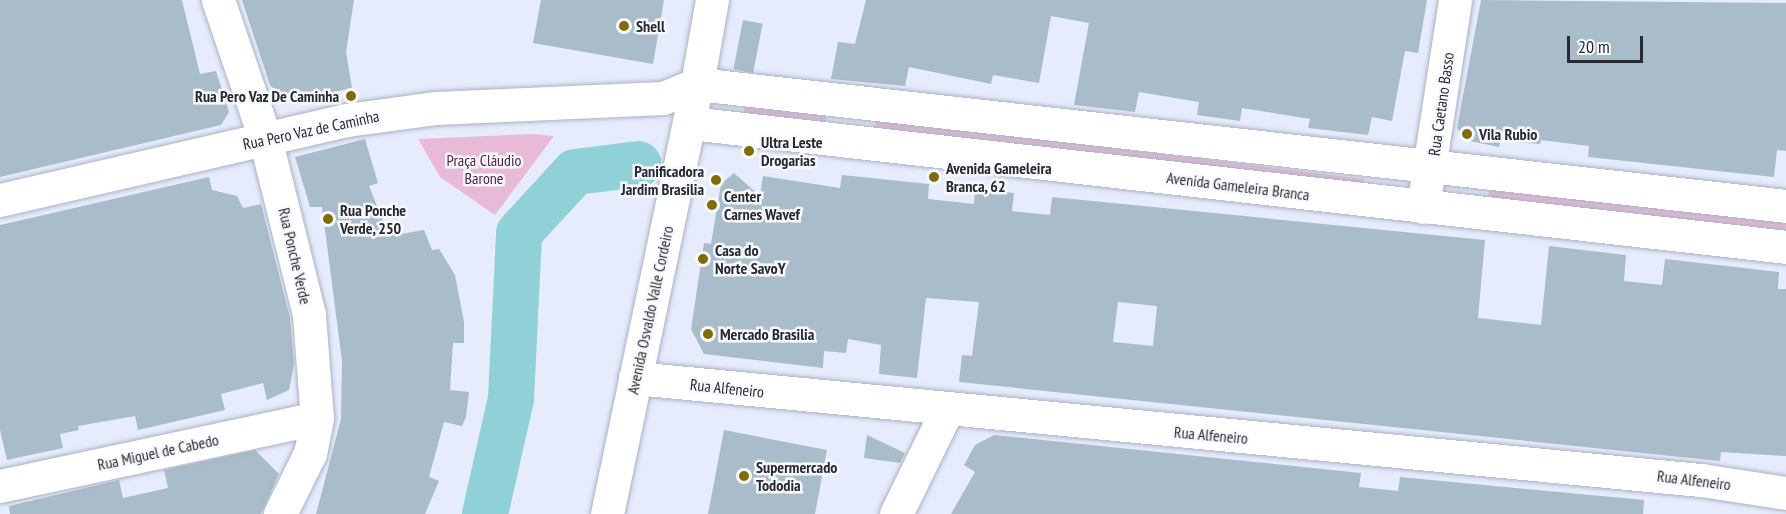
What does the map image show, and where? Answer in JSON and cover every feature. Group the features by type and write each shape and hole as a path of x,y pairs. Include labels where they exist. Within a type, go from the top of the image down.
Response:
{"street":[{"name":"Rua Ponche Verde","path":"218,0 265,138 309,315 317,418 310,453 280,514"},
{"name":"Avenida Osvaldo Valle Cordeiro","path":"607,514 690,123 712,0"},
{"name":"Rua Caetano Basso","path":"1423,207 1431,168 1455,0"},
{"name":"Rua Pero Vaz de Caminha","path":"0,200 265,138 436,108 663,98 697,84"},
{"path":"697,84 1786,206"},
{"path":"663,98 690,123"},
{"path":"840,140 846,101"},
{"name":"Avenida Gameleira Branca","path":"690,123 1786,247"},
{"name":"Rua Alfeneiro","path":"635,378 948,410 1701,480 1786,493"},
{"path":"896,514 948,410"},
{"name":"Rua Miguel de Cabedo","path":"0,486 317,418"}],"green space":[{"path":"745,104 826,114 825,124 744,114"},
{"path":"876,119 1364,179 1363,189 875,129"},
{"name":"Praça Cláudio Barone","path":"532,134 554,136 495,215 440,177 418,139"},
{"path":"1489,189 1786,220 1785,230 1488,199"}],"building":[{"path":"0,0 182,0 200,74 216,71 229,112 221,125 0,177"},
{"path":"242,0 354,0 346,52 352,88 288,102 270,85"},
{"name":"Shell","path":"541,0 664,0 653,64 533,43"},
{"path":"866,0 1427,0 1418,53 1405,51 1392,121 1372,117 1368,135 1308,128 1310,119 1242,108 1240,121 1197,115 1199,102 1139,92 1135,112 1074,105 1089,23 1051,16 1039,83 993,75 991,84 909,67 905,86 831,79 838,42 855,44"},
{"path":"1481,0 1786,3 1786,151 1777,150 1774,177 1588,157 1589,146 1541,140 1540,144 1500,141 1499,147 1465,140 1457,128"},
{"path":"743,20 763,24 753,73 733,69"},
{"path":"365,139 378,183 369,186 389,236 424,230 432,250 439,249 455,275 464,322 464,343 453,343 450,390 469,392 466,417 462,426 444,422 429,477 439,481 425,514 316,514 341,419 342,361 322,207 310,207 295,157"},
{"path":"734,173 760,196 763,176 840,188 842,175 929,184 928,199 974,204 975,189 1014,193 1012,211 1050,215 1052,197 1485,240 1478,318 1541,325 1549,246 1626,255 1624,281 1662,285 1665,259 1779,272 1778,289 1786,289 1786,456 1721,452 1720,461 959,382 962,355 972,356 979,302 926,298 917,378 879,374 881,345 848,339 846,353 824,351 823,368 704,354 691,329 704,243 711,244 721,184","holes":["1118,302 1157,306 1153,346 1113,342"]},
{"path":"209,177 212,190 237,196 243,208 261,204 290,318 294,364 289,390 267,400 263,383 221,394 225,410 138,430 135,416 78,426 79,430 60,434 63,448 7,460 0,430 0,225"},
{"path":"724,430 827,450 815,514 708,514"},
{"path":"867,435 905,453 900,463 864,458"},
{"path":"994,435 1361,473 1359,487 1398,491 1400,477 1644,500 1643,514 951,514 975,472 964,465 975,445"},
{"path":"255,450 279,474 261,514 10,514 9,506 119,480 123,498 168,488 164,470"}],"waterway":[{"path":"485,514 511,399 519,233 575,172 639,164"}],"place":[{"name":"Shell","path":"624,26"},
{"name":"Rua Pero Vaz De Caminha","path":"351,96"},
{"name":"Vila Rubio","path":"1467,134"},
{"name":"Ultra Leste Drogarias","path":"749,151"},
{"name":"Avenida Gameleira Branca, 62","path":"934,177"},
{"name":"Panificadora Jardim Brasilia","path":"716,180"},
{"name":"Center Carnes Wavef","path":"712,205"},
{"name":"Rua Ponche Verde, 250","path":"328,219"},
{"name":"Casa do Norte SavoY","path":"703,259"},
{"name":"Mercado Brasilia","path":"708,334"},
{"name":"Supermercado Tododia","path":"744,476"}]}
